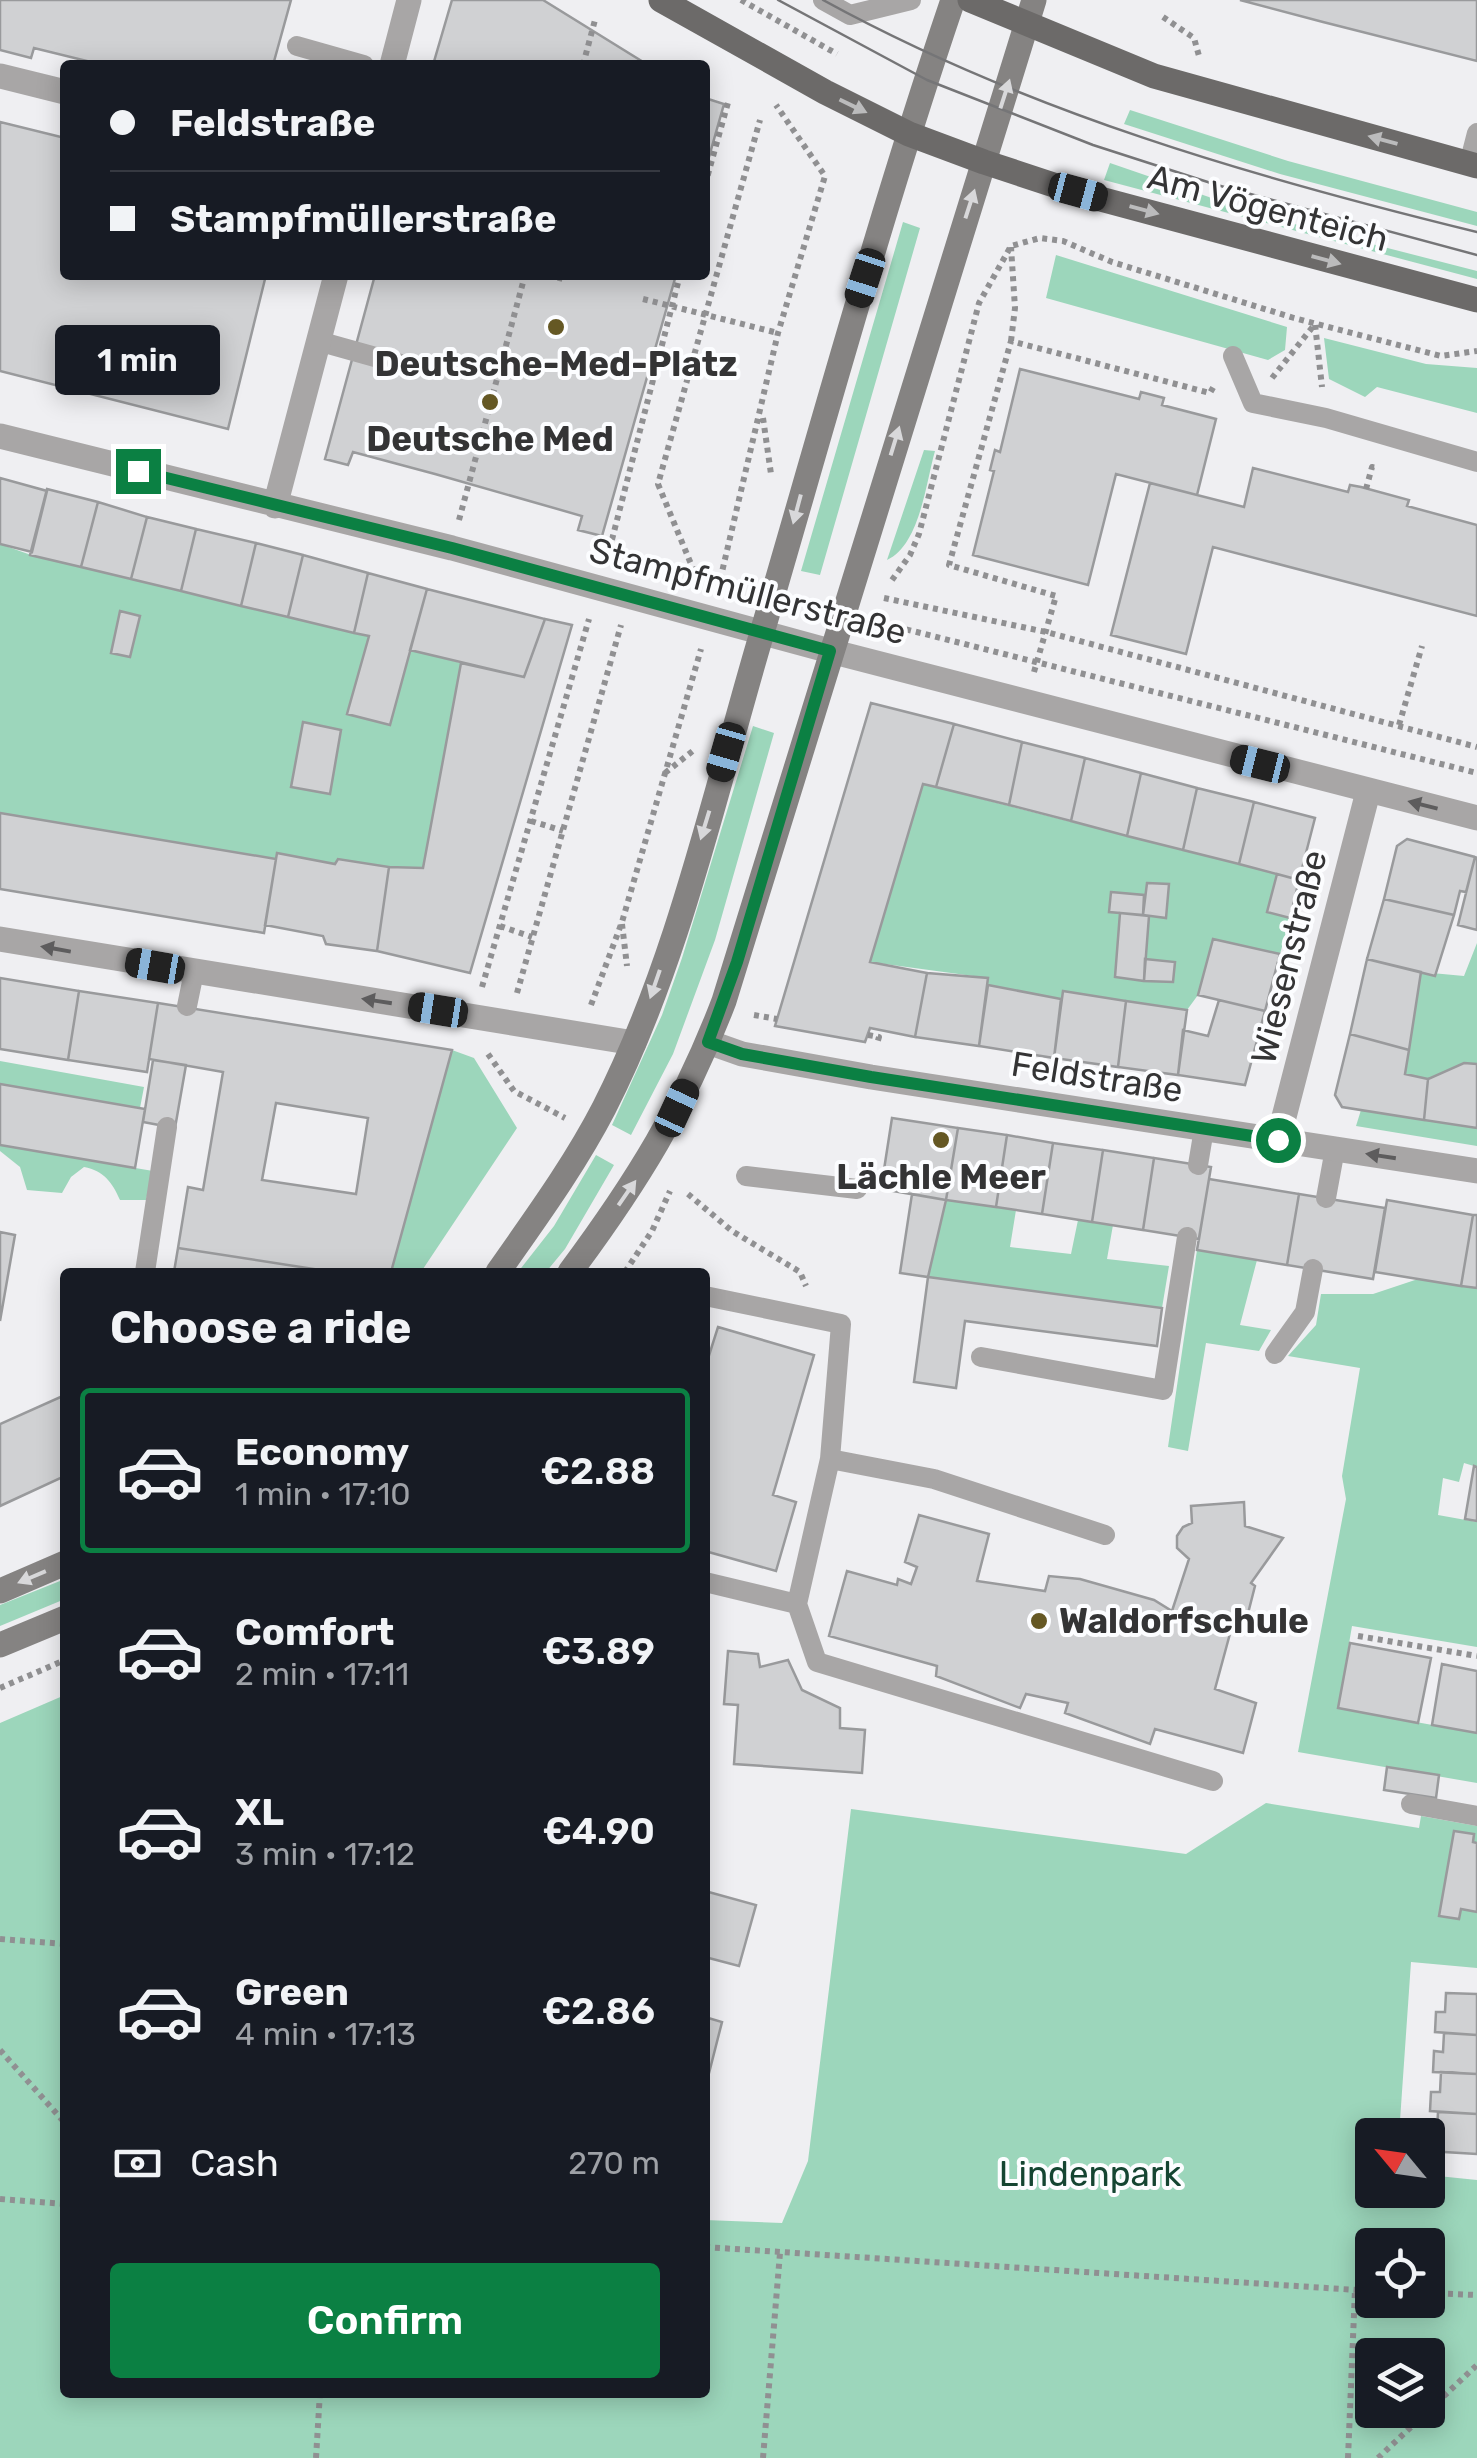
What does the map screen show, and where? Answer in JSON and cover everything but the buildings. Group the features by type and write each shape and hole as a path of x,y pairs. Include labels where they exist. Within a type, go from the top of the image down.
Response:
{"main road":[{"name":"Am Vögenteich","path":"661,0 797,78 910,134 984,162 1078,192 1477,300"},
{"path":"501,1268 553,1195 590,1132 634,1043 675,926 834,376 953,0"},
{"path":"970,0 1154,76 1473,165"},
{"path":"573,1268 646,1166 708,1042 737,962 1034,0"},
{"path":"0,1590 60,1565"},
{"path":"0,1646 60,1620"}],"street":[{"path":"393,60 409,0"},
{"path":"0,76 60,91"},
{"path":"275,506 335,280"},
{"name":"Stampfmüllerstraße","path":"0,436 452,548 830,651 1477,818"},
{"name":"Wiesenstraße","path":"1278,1140 1368,792"},
{"path":"0,939 634,1043"},
{"name":"Feldstraße","path":"708,1042 742,1054 871,1077 1477,1171"}],"lane":[{"path":"823,0 850,14 911,0"},
{"path":"297,46 346,60"},
{"path":"1473,165 1477,133"},
{"path":"318,341 411,367"},
{"path":"1232,356 1253,403 1326,418 1477,462"},
{"path":"188,1006 194,972"},
{"path":"146,1268 166,1127"},
{"path":"1198,1165 1204,1128"},
{"path":"1326,1198 1335,1149"},
{"path":"746,1176 857,1189"},
{"path":"981,1357 1163,1390 1187,1237"},
{"path":"1275,1354 1305,1312 1313,1269"},
{"path":"710,1297 841,1324 830,1459 796,1604 817,1662 1214,1781"},
{"path":"830,1459 934,1479 1105,1535"},
{"path":"710,1583 796,1604"},
{"path":"1411,1804 1477,1816"}],"path":[{"path":"741,0 837,54"},
{"path":"583,60 594,20"},
{"path":"710,167 729,99"},
{"path":"710,616 658,484 760,120"},
{"path":"762,411 778,333 825,176 806,152"},
{"path":"1477,352 1441,356 1314,324 1112,262 1063,241 1040,238 1012,246 979,303 919,534 882,597 1046,632 1477,746"},
{"path":"1012,246 1015,308 1011,341 949,565 1056,596 1026,702"},
{"path":"452,548 525,280"},
{"path":"609,551 678,280"},
{"path":"643,300 778,333"},
{"path":"1253,403 1314,324"},
{"path":"1314,324 1326,418"},
{"path":"1011,341 1210,393 1232,356"},
{"path":"1366,489 1372,466"},
{"path":"508,1022 629,595"},
{"path":"875,622 1477,773"},
{"path":"1399,725 1422,646"},
{"path":"479,996 574,672"},
{"path":"588,1014 622,922 665,773"},
{"path":"531,821 562,831"},
{"path":"500,926 532,937"},
{"path":"754,1015 777,1019"},
{"path":"481,1044 514,1091 541,1104"},
{"path":"688,1194 732,1231 800,1272 820,1319"},
{"path":"1358,1636 1477,1656"},
{"path":"0,1688 60,1662"},
{"path":"0,1939 60,1944"},
{"path":"0,2050 60,2116"},
{"path":"0,2199 60,2204"},
{"path":"710,2247 1355,2290"},
{"path":"763,2458 780,2253"},
{"path":"1445,2294 1477,2295"},
{"path":"1348,2458 1355,2311"},
{"path":"1378,2458 1477,2366"},
{"path":"316,2458 320,2398"}],"green space":[{"path":"1130,110 1288,161 1477,212 1477,226 1280,174 1124,124"},
{"path":"1110,163 1267,217 1477,271 1477,279 1104,180"},
{"path":"903,222 920,228 820,575 801,571"},
{"path":"1056,255 1287,327 1285,350 1268,360 1046,298"},
{"path":"1324,338 1426,364 1477,368 1477,413 1377,387 1365,397 1329,379"},
{"path":"924,450 935,451 920,512 907,541 887,560"},
{"path":"0,544 31,555 369,636 389,725 410,650 461,663 423,868 339,859 335,864 276,859 0,813"},
{"path":"753,726 774,733 715,940 673,1054 631,1135 612,1125 662,1015"},
{"path":"923,784 1277,874 1290,918 1280,954 1213,940 1198,995 1187,1010 1063,991 1061,999 988,985 988,978 870,962"},
{"path":"1477,943 1477,1064 1464,1063 1428,1079 1405,1074 1421,972 1464,976"},
{"path":"452,1050 474,1058 517,1128 424,1268 392,1268"},
{"path":"0,1061 144,1087 140,1108 0,1084"},
{"path":"1361,1110 1477,1128 1477,1146 1356,1126"},
{"path":"0,1145 153,1171 146,1200 120,1200 106,1178 84,1167 71,1177 62,1193 27,1190 20,1167 0,1151"},
{"path":"596,1155 614,1165 565,1249 549,1268 521,1268 554,1226"},
{"path":"946,1200 1016,1210 1010,1247 1071,1254 1078,1220 1113,1225 1107,1259 1169,1266 1162,1308 928,1277"},
{"path":"1197,1250 1257,1260 1240,1325 1271,1330 1259,1351 1206,1343 1188,1451 1168,1447"},
{"path":"1418,1279 1477,1288 1477,1467 1464,1463 1459,1482 1443,1478 1438,1515 1477,1522 1477,1647 1352,1626 1338,1708 1477,1733 1477,1783 1298,1752 1346,1499 1342,1476 1360,1368 1288,1356 1316,1325 1321,1294 1373,1294"},
{"path":"60,1581 60,1601 0,1626 0,1605"},
{"name":"Lindenpark","path":"60,1697 60,2398 710,2398 710,2220 782,2223 808,2161 851,1809 1186,1854 1266,1803 1419,1828 1421,1816 1477,1826 1477,1968 1411,1962 1400,2118 1355,2118 1355,2208 1445,2208 1445,2177 1477,2180 1477,2458 0,2458 0,1723"}],"tram line":[{"path":"778,0 927,80 1093,145 1217,185 1477,255"},
{"path":"823,0 900,40 1060,108 1225,164 1477,232"}],"place":[{"name":"Deutsche-Med-Platz","path":"556,327"},
{"name":"Deutsche Med","path":"490,402"},
{"name":"Lächle Meer","path":"941,1140"},
{"name":"Waldorfschule","path":"1039,1621"}],"route":[{"path":"138,471 452,548 830,651 737,962 708,1042 742,1054 871,1077 1278,1140"}]}
